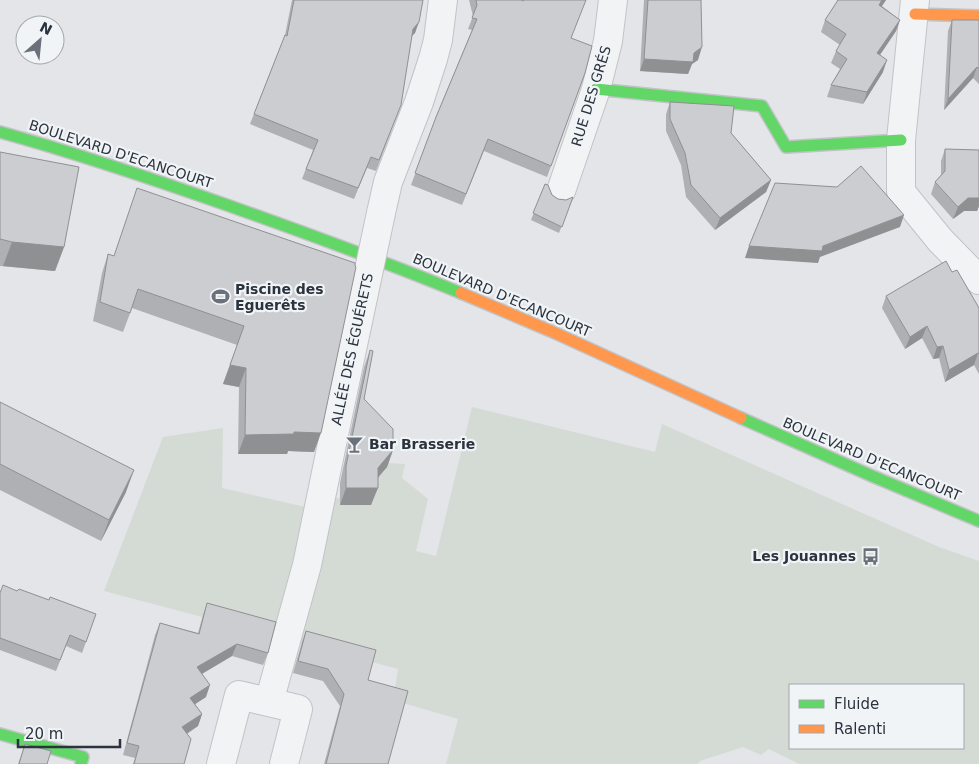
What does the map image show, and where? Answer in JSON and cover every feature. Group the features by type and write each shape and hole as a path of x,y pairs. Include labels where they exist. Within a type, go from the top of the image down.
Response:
{"main road":[{"path":"915,7 979,16"},
{"path":"596,89 762,106 786,147 901,140"},
{"name":"BOULEVARD D'ECANCOURT","path":"0,132 162,182 390,264 550,331 820,455 979,521"},
{"path":"0,734 83,757 81,764"}],"street":[{"name":"ALLÉE DES ÉGUÉRETS","path":"269,702 307,564 388,182 434,59 443,0"},
{"name":"RUE DES GRÉS","path":"561,191 596,89 608,41 613,0"},
{"path":"915,7 901,140 901,192 940,240 979,280"},
{"path":"221,764 239,695 298,709 284,764"}],"shaded area":[{"path":"472,407 655,452 662,424 939,547 979,561 979,764 799,764 769,749 761,755 743,747 700,761 698,764 446,764 458,719 393,700 398,669 104,591 163,437 223,428 222,488 305,507 335,498 340,498 340,505 371,504 371,485 387,467 387,463 405,464 402,478 428,499 416,551 436,556"}],"building":[{"path":"294,0 423,0 419,22 413,29 401,105 379,160 371,157 358,188 306,169 318,140 254,114 285,35 287,36"},
{"path":"476,0 586,0 571,38 592,46 585,73 551,166 488,139 466,194 415,173 477,19 472,18 477,5"},
{"path":"648,0 701,0 702,47 694,53 693,62 644,59"},
{"path":"838,0 882,0 879,5 900,20 877,53 887,60 867,92 831,85 847,59 836,51 846,34 825,20"},
{"path":"952,20 979,20 979,69 977,67 948,99"},
{"path":"670,102 734,106 731,133 771,180 720,218 691,185 685,153 670,119"},
{"path":"945,149 979,150 979,198 968,198 958,207 935,182 945,171"},
{"path":"0,152 79,167 64,247 0,239"},
{"path":"861,166 904,215 823,246 822,251 749,246 775,183 837,187"},
{"path":"545,184 548,185 552,195 558,199 566,200 573,197 562,227 533,213"},
{"name":"Piscine des Eguerêts","path":"137,188 355,263 356,267 321,433 294,432 294,434 245,435 246,368 230,365 244,326 138,289 130,313 100,302 108,254 114,256"},
{"path":"946,261 952,272 957,270 979,308 979,354 949,370 943,346 937,347 927,326 910,337 886,296"},
{"path":"370,350 373,351 364,399 393,429 393,450 378,468 378,488 346,488 346,466"},
{"path":"0,402 134,470 109,520 0,464"},
{"path":"3,585 49,600 50,597 96,614 86,642 70,635 60,660 0,638 0,593"},
{"path":"207,603 276,622 268,653 237,644 197,667 210,685 190,698 202,714 182,727 191,739 184,764 134,764 139,746 127,743 160,623 199,634"},
{"path":"306,631 376,650 368,680 408,691 388,764 326,764 344,694 328,669 298,661"},
{"path":"25,744 51,751 47,764 19,764"}],"traffic: fast":[{"path":"596,89 762,106 786,147 901,140"},
{"path":"0,132 85,157 196,194 343,247 461,293"},
{"path":"741,418 979,521"},
{"path":"0,734 83,757 81,764"}],"traffic: slow":[{"path":"915,14 979,16"},
{"path":"461,293 553,332 741,418"}],"place":[{"name":"Piscine des Eguerêts","path":"221,297"},
{"name":"Bar Brasserie","path":"355,444"},
{"name":"Les Jouannes","path":"870,556"}]}
